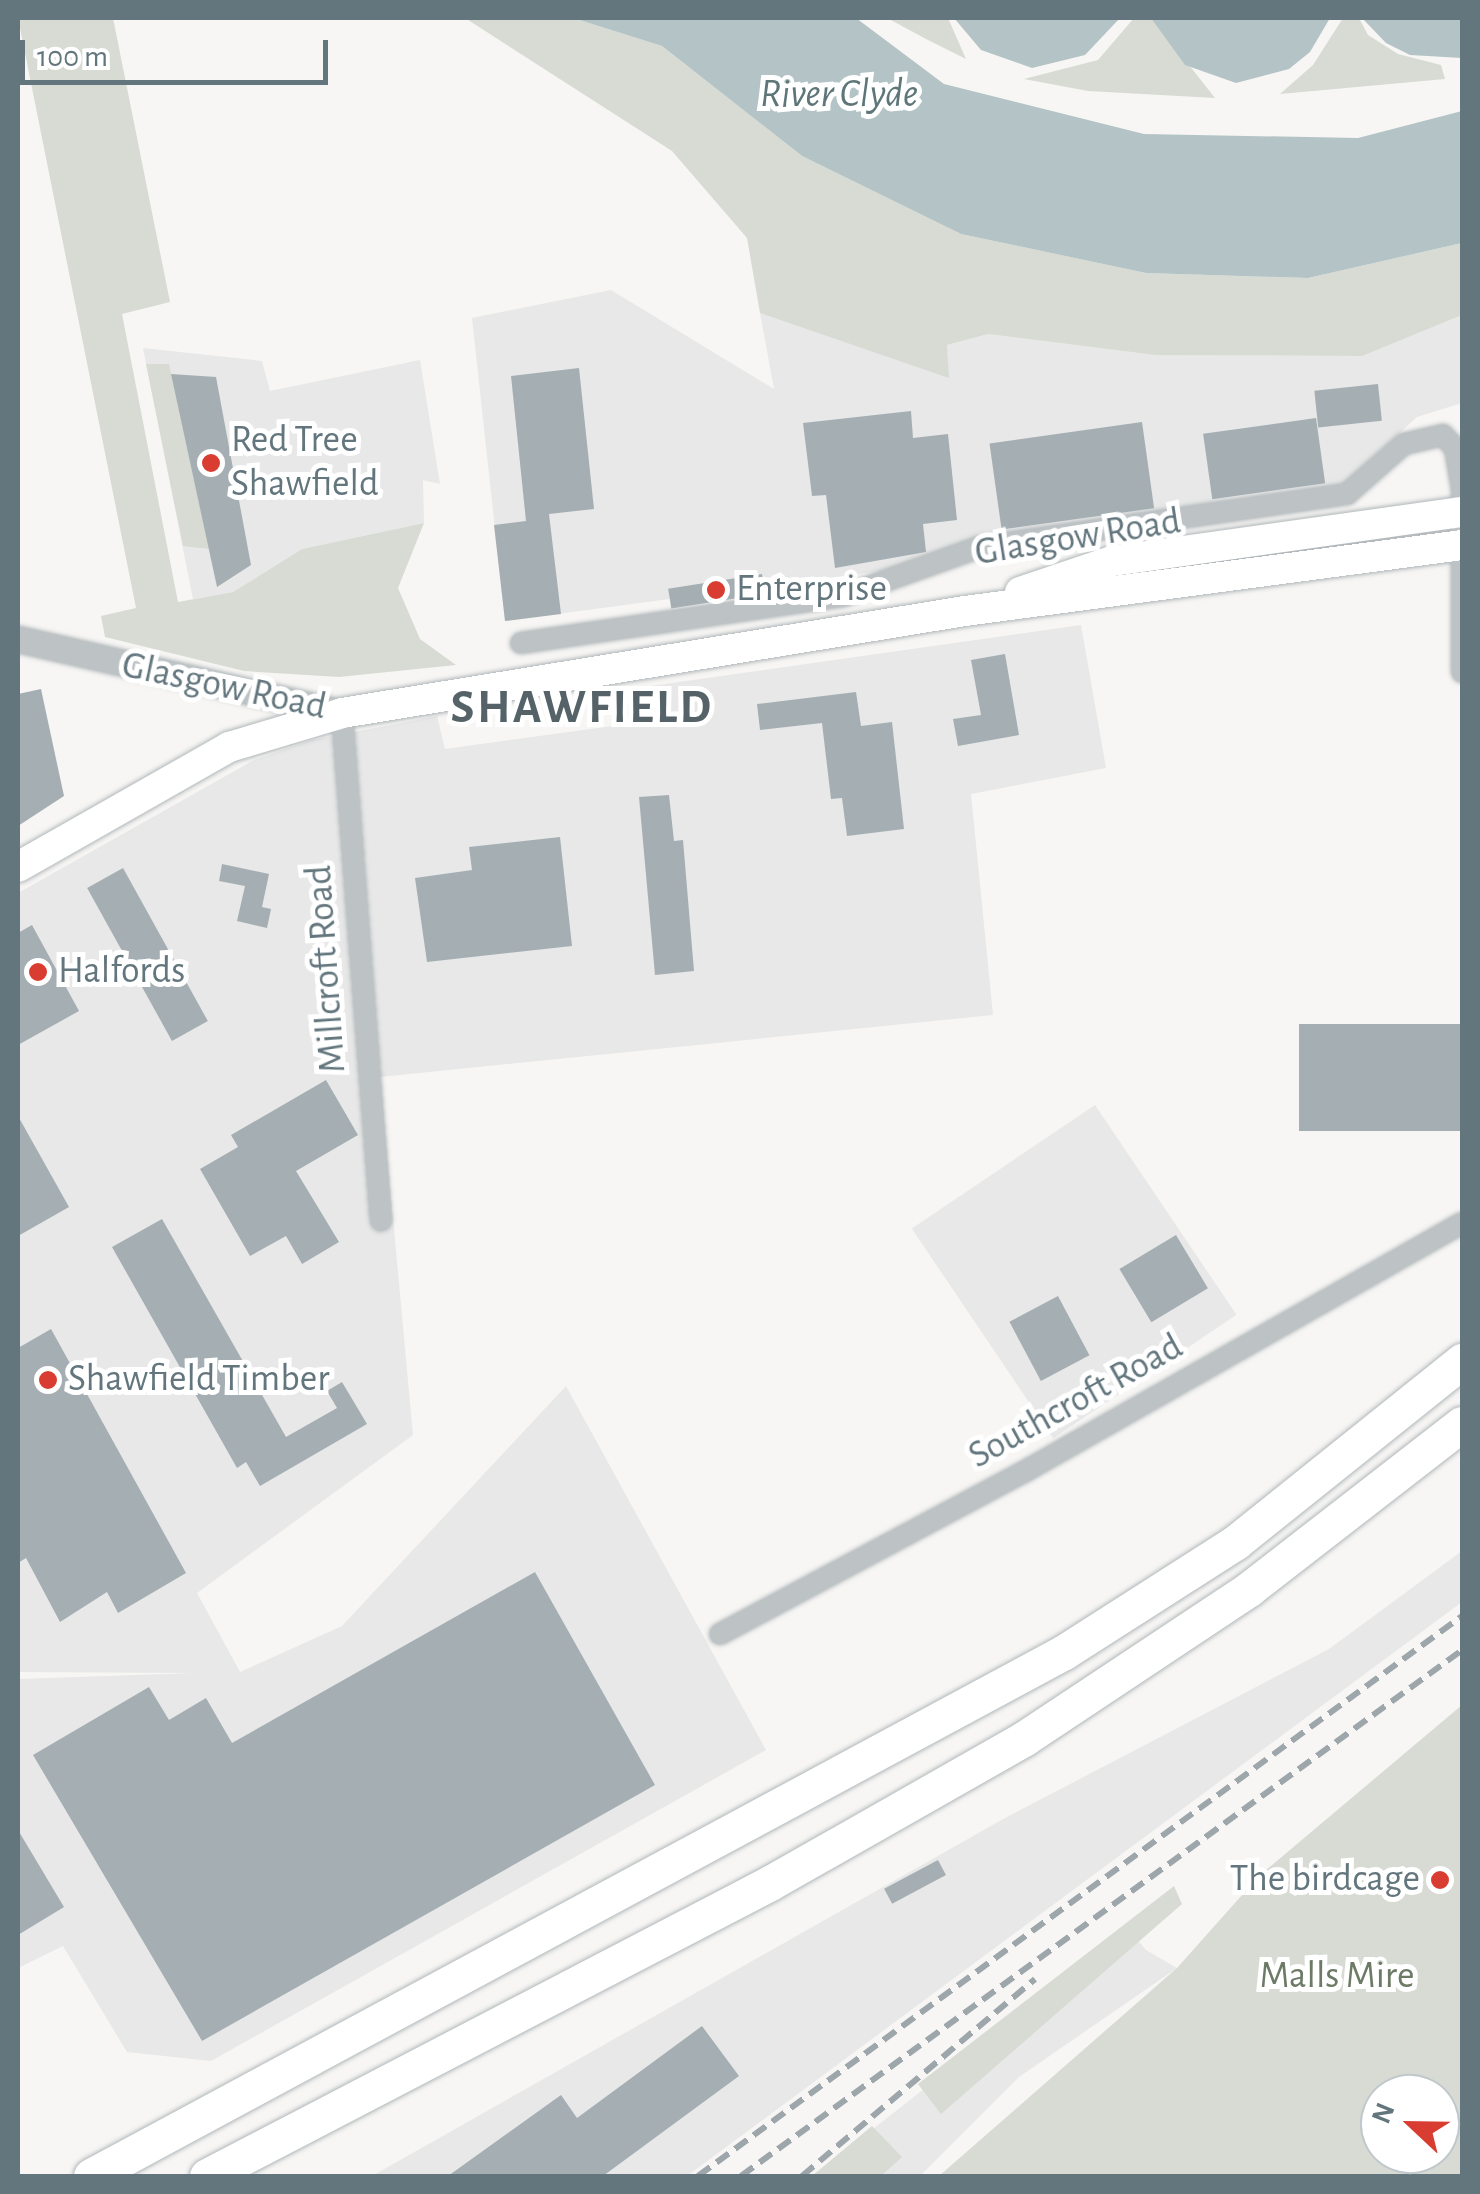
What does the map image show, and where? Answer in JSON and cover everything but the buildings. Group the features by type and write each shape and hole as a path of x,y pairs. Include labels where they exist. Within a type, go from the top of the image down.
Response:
{"highway":[{"path":"91,2176 1064,1652 1236,1542 1462,1361"},
{"path":"208,2176 770,1883 1025,1738 1248,1589 1462,1424"}],"main road":[{"name":"Glasgow Road","path":"964,610 1112,562 1462,512"},
{"name":"Glasgow Road","path":"342,712 964,610 1460,545"},
{"path":"18,866 229,747 342,712"}],"street":[{"name":"Glasgow Road","path":"521,643 843,596 980,547 1347,494 1404,444 1453,432 1462,512 1460,545"},
{"path":"1460,545 1462,672"},
{"name":"Glasgow Road","path":"18,640 342,712"},
{"name":"Millcroft Road","path":"342,712 381,1221"},
{"name":"Southcroft Road","path":"720,1634 1022,1473 1462,1224"}],"shaded area":[{"path":"611,290 774,389 760,313 948,377 947,345 988,334 1155,355 1361,356 1462,315 1462,403 1417,417 1342,485 1002,555 505,621 472,318"},
{"path":"143,348 262,361 270,391 420,360 440,484 423,480 424,523 302,549 233,592 193,599"},
{"path":"1081,625 1106,768 971,794 993,1015 380,1077 413,1435 197,1593 240,1672 342,1626 566,1386 766,1750 211,2061 127,2052 63,1946 18,1968 18,1679 195,1673 18,1672 18,893 254,760 312,740 437,716 445,749 620,725 615,691"},
{"path":"1095,1105 1236,1315 1053,1438 912,1229"},
{"path":"1462,1551 1462,1602 687,2176 372,2176 1005,1818 1329,1649"},
{"path":"1128,1929 1146,1950 1177,1968 1019,2077 920,2176 813,2176"}],"green space":[{"path":"18,18 113,18 170,302 122,314 178,602 233,592 302,549 424,523 398,588 420,639 456,665 339,677 244,671 105,637 101,616 136,608"},
{"path":"465,18 573,18 662,46 802,156 961,234 1146,273 1308,278 1462,243 1462,315 1362,356 1155,355 988,334 947,345 949,378 760,313 747,238 672,151"},
{"path":"887,18 948,18 966,59 928,40"},
{"path":"1134,18 1152,18 1215,98 1088,91 1024,79 1098,60"},
{"path":"1343,18 1359,18 1368,35 1398,54 1441,65 1445,79 1280,94 1313,65"},
{"path":"146,364 169,364 209,549 183,546"},
{"name":"Malls Mire","path":"1462,1705 1462,2176 939,2176 1177,1968 1259,1876"},
{"path":"1174,1886 1182,1904 941,2114 918,2084"},
{"path":"872,2126 902,2157 881,2176 812,2176"}],"water":[{"name":"River Clyde","path":"573,18 856,18 944,84 1144,134 1358,138 1462,111 1462,243 1308,278 1146,273 961,234 802,156 662,46"},
{"path":"954,18 1120,18 1085,55 1032,68 981,50"},
{"path":"1151,18 1330,18 1310,52 1289,69 1236,83 1185,65"},
{"path":"1362,18 1462,18 1462,58 1410,55 1386,43"}],"railway":[{"path":"698,2176 1462,1616"},
{"path":"741,2176 1462,1650"},
{"path":"802,2176 1035,1979"}],"place":[{"name":"Red Tree Shawfield","path":"211,463"},
{"name":"Enterprise","path":"716,590"},
{"name":"Halfords","path":"38,972"},
{"name":"Shawfield Timber","path":"48,1380"},
{"name":"The birdcage","path":"1440,1880"}],"district":[{"name":"SHAWFIELD","path":"582,709"}]}
